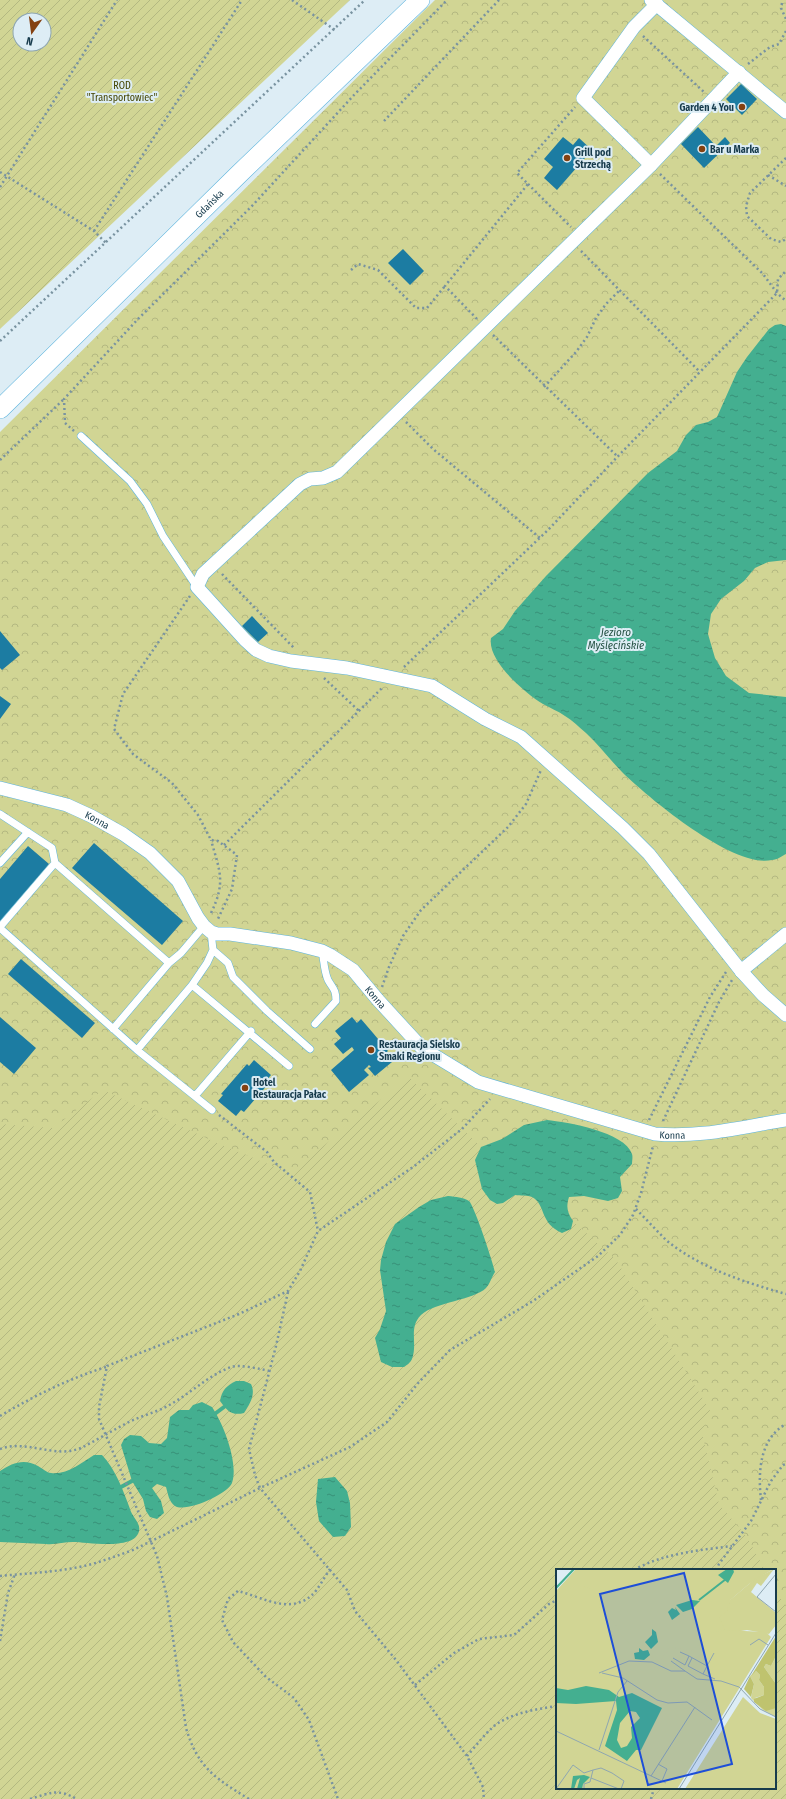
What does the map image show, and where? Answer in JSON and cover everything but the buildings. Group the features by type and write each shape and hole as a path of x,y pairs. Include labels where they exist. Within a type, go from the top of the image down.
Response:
{"main road":[{"name":"Gdańska","path":"0,409 233,180 420,0"}],"street":[{"path":"651,165 583,98 654,2 786,112"},
{"path":"739,72 651,165 484,326 337,472 323,478 310,479 300,484 203,574 198,586 245,640 256,650 269,656 394,677 432,686 485,719 521,737 623,828 649,854 738,968 763,996 786,1015"},
{"name":"Konna","path":"0,788 67,805 123,834 155,857 178,881 207,929 217,934 230,934 291,943 322,951 353,970 422,1048 478,1082 537,1101 656,1133 679,1136 713,1134 786,1120"},
{"path":"738,968 786,934"}],"lane":[{"path":"81,436 130,481 147,504 163,536 198,586"},
{"path":"0,814 52,848 55,863 169,963"},
{"path":"0,863 28,832"},
{"path":"55,863 0,928 136,1050 212,1110"},
{"path":"113,1029 169,963 207,929 213,950 228,963 233,977 310,1049"},
{"path":"136,1050 192,985 213,950"},
{"path":"315,1024 336,1000 336,991 328,981 322,951"},
{"path":"192,985 250,1031 288,1066"},
{"path":"195,1096 250,1031"}],"path":[{"path":"0,187 117,0"},
{"path":"94,231 242,0"},
{"path":"292,0 335,30"},
{"path":"0,341 335,30 365,0"},
{"path":"0,460 64,399 138,319 252,206 354,95 447,0"},
{"path":"384,121 499,0"},
{"path":"782,3 781,8 786,19"},
{"path":"634,28 713,100"},
{"path":"739,72 770,47 779,44 786,31"},
{"path":"786,158 750,193 746,206 747,216 771,239 776,242 786,239"},
{"path":"651,165 763,274 777,293 786,301"},
{"path":"0,172 94,231 106,243"},
{"path":"768,175 786,186"},
{"path":"528,184 620,290 700,372"},
{"path":"351,270 358,264 378,270 416,308 427,308 445,286"},
{"path":"224,845 359,711 540,538 777,293 778,279 786,271"},
{"path":"544,387 576,352 606,304 620,290"},
{"path":"64,399 65,423 81,436"},
{"path":"397,414 433,449 540,538"},
{"path":"213,565 309,663 359,711"},
{"path":"198,586 182,606 122,694 114,729 133,754 172,783 198,815 211,840 221,880 219,896 207,929"},
{"path":"378,1000 389,966 403,936 421,910 508,827 526,804 545,758"},
{"path":"211,840 218,841 237,855 232,889 224,909"},
{"path":"656,1133 646,1127 710,997 724,975 738,968"},
{"path":"0,1576 65,1569 91,1564 133,1550 150,1540 350,1447 387,1422 418,1382 450,1350 533,1301 598,1256 620,1235 633,1215 641,1193 656,1133 661,1127 719,1002 738,968"},
{"path":"484,1799 483,1787 467,1756 415,1685 355,1611 347,1590 260,1488 255,1475 249,1449 270,1371 288,1291 300,1271 318,1231 413,1167 462,1129 500,1088"},
{"path":"212,1110 267,1152 274,1162 310,1192 318,1231"},
{"path":"635,1209 667,1240 699,1262 747,1283 786,1294"},
{"path":"0,1416 52,1388 80,1375 107,1366 239,1314 288,1291"},
{"path":"107,1366 99,1407 99,1419 157,1556 167,1597 186,1728 191,1745 199,1760 213,1775 249,1799"},
{"path":"0,1449 15,1446 30,1446 56,1452 68,1452 80,1448 129,1422 170,1405 209,1379 232,1366 270,1371"},
{"path":"761,1501 759,1479 761,1458 768,1442 780,1427 786,1424"},
{"path":"716,1569 718,1564 751,1521 771,1481 783,1465 786,1464"},
{"path":"636,1569 640,1566 674,1555 732,1546"},
{"path":"330,1569 313,1595 299,1604 276,1604 254,1595 238,1591 228,1599 222,1620 233,1642 266,1677 294,1698 309,1720 338,1799"},
{"path":"0,1641 8,1593 15,1574"},
{"path":"415,1685 454,1653 479,1639 514,1635 549,1604 556,1600"},
{"path":"467,1756 498,1722 536,1709 556,1706"},
{"path":"650,1799 654,1789"},
{"path":"30,1799 48,1792 59,1792 77,1799"}],"green space":[{"name":"ROD \"Transportowiec\"","path":"0,0 350,0 0,329"},
{"path":"435,0 786,0 786,1799 0,1799 0,432"},
{"path":"409,1077 481,1147 573,1221 616,1260 710,1410 702,1433 719,1504 747,1537 764,1569 556,1569 556,1789 776,1789 776,1591 786,1607 786,1799 0,1799 0,1124 53,1128 103,1090 217,1143 290,1173"}],"water":[{"name":"Jezioro Myślęcińskie","path":"781,324 786,326 786,560 768,562 755,568 744,581 721,599 711,614 708,634 715,658 726,676 749,693 786,697 786,854 774,860 756,860 736,854 715,843 693,830 652,799 623,773 576,724 562,714 535,699 509,676 495,656 491,647 491,638 503,629 515,611 546,576 648,473 677,451 686,435 696,425 708,422 717,417 737,372 747,357 769,329 775,325"},
{"path":"547,1120 581,1126 607,1134 627,1146 632,1154 632,1164 620,1177 622,1191 618,1198 608,1201 584,1196 569,1197 569,1215 573,1221 571,1229 562,1233 550,1224 539,1204 532,1197 515,1195 503,1203 497,1204 490,1200 482,1189 475,1160 481,1147 502,1139 524,1125"},
{"path":"448,1196 459,1197 469,1201 475,1212 495,1272 486,1288 480,1292 435,1307 421,1315 415,1325 414,1353 411,1360 404,1367 392,1367 381,1362 375,1338 380,1329 386,1311 380,1270 386,1242 395,1224 431,1200"},
{"path":"236,1381 244,1381 251,1384 253,1391 252,1399 244,1413 240,1414 230,1412 220,1401 225,1389"},
{"path":"202,1402 212,1407 225,1433 232,1454 234,1475 232,1483 223,1492 215,1497 197,1505 188,1507 175,1506 169,1498 166,1487 157,1484 152,1488 161,1501 164,1513 157,1519 150,1517 146,1511 143,1499 132,1481 121,1445 124,1439 130,1435 141,1436 149,1443 161,1444 167,1438 170,1417 179,1410 189,1410 193,1405"},
{"path":"94,1455 102,1455 119,1480 131,1512 139,1525 139,1531 136,1537 129,1541 110,1544 73,1542 49,1544 0,1542 0,1471 18,1462 28,1462 49,1473 63,1472 74,1468"},
{"path":"335,1477 347,1491 350,1503 351,1527 345,1536 333,1537 319,1521 316,1502 318,1479"}],"waterway":[{"path":"216,1413 224,1407"},
{"path":"121,1487 132,1481"}],"place":[{"name":"Garden 4 You","path":"742,107"},
{"name":"Bar u Marka","path":"702,149"},
{"name":"Grill pod Strzechą","path":"567,158"},
{"name":"Restauracja Sielsko Smaki Regionu","path":"371,1050"},
{"name":"Hotel Restauracja Pałac","path":"245,1088"}]}
